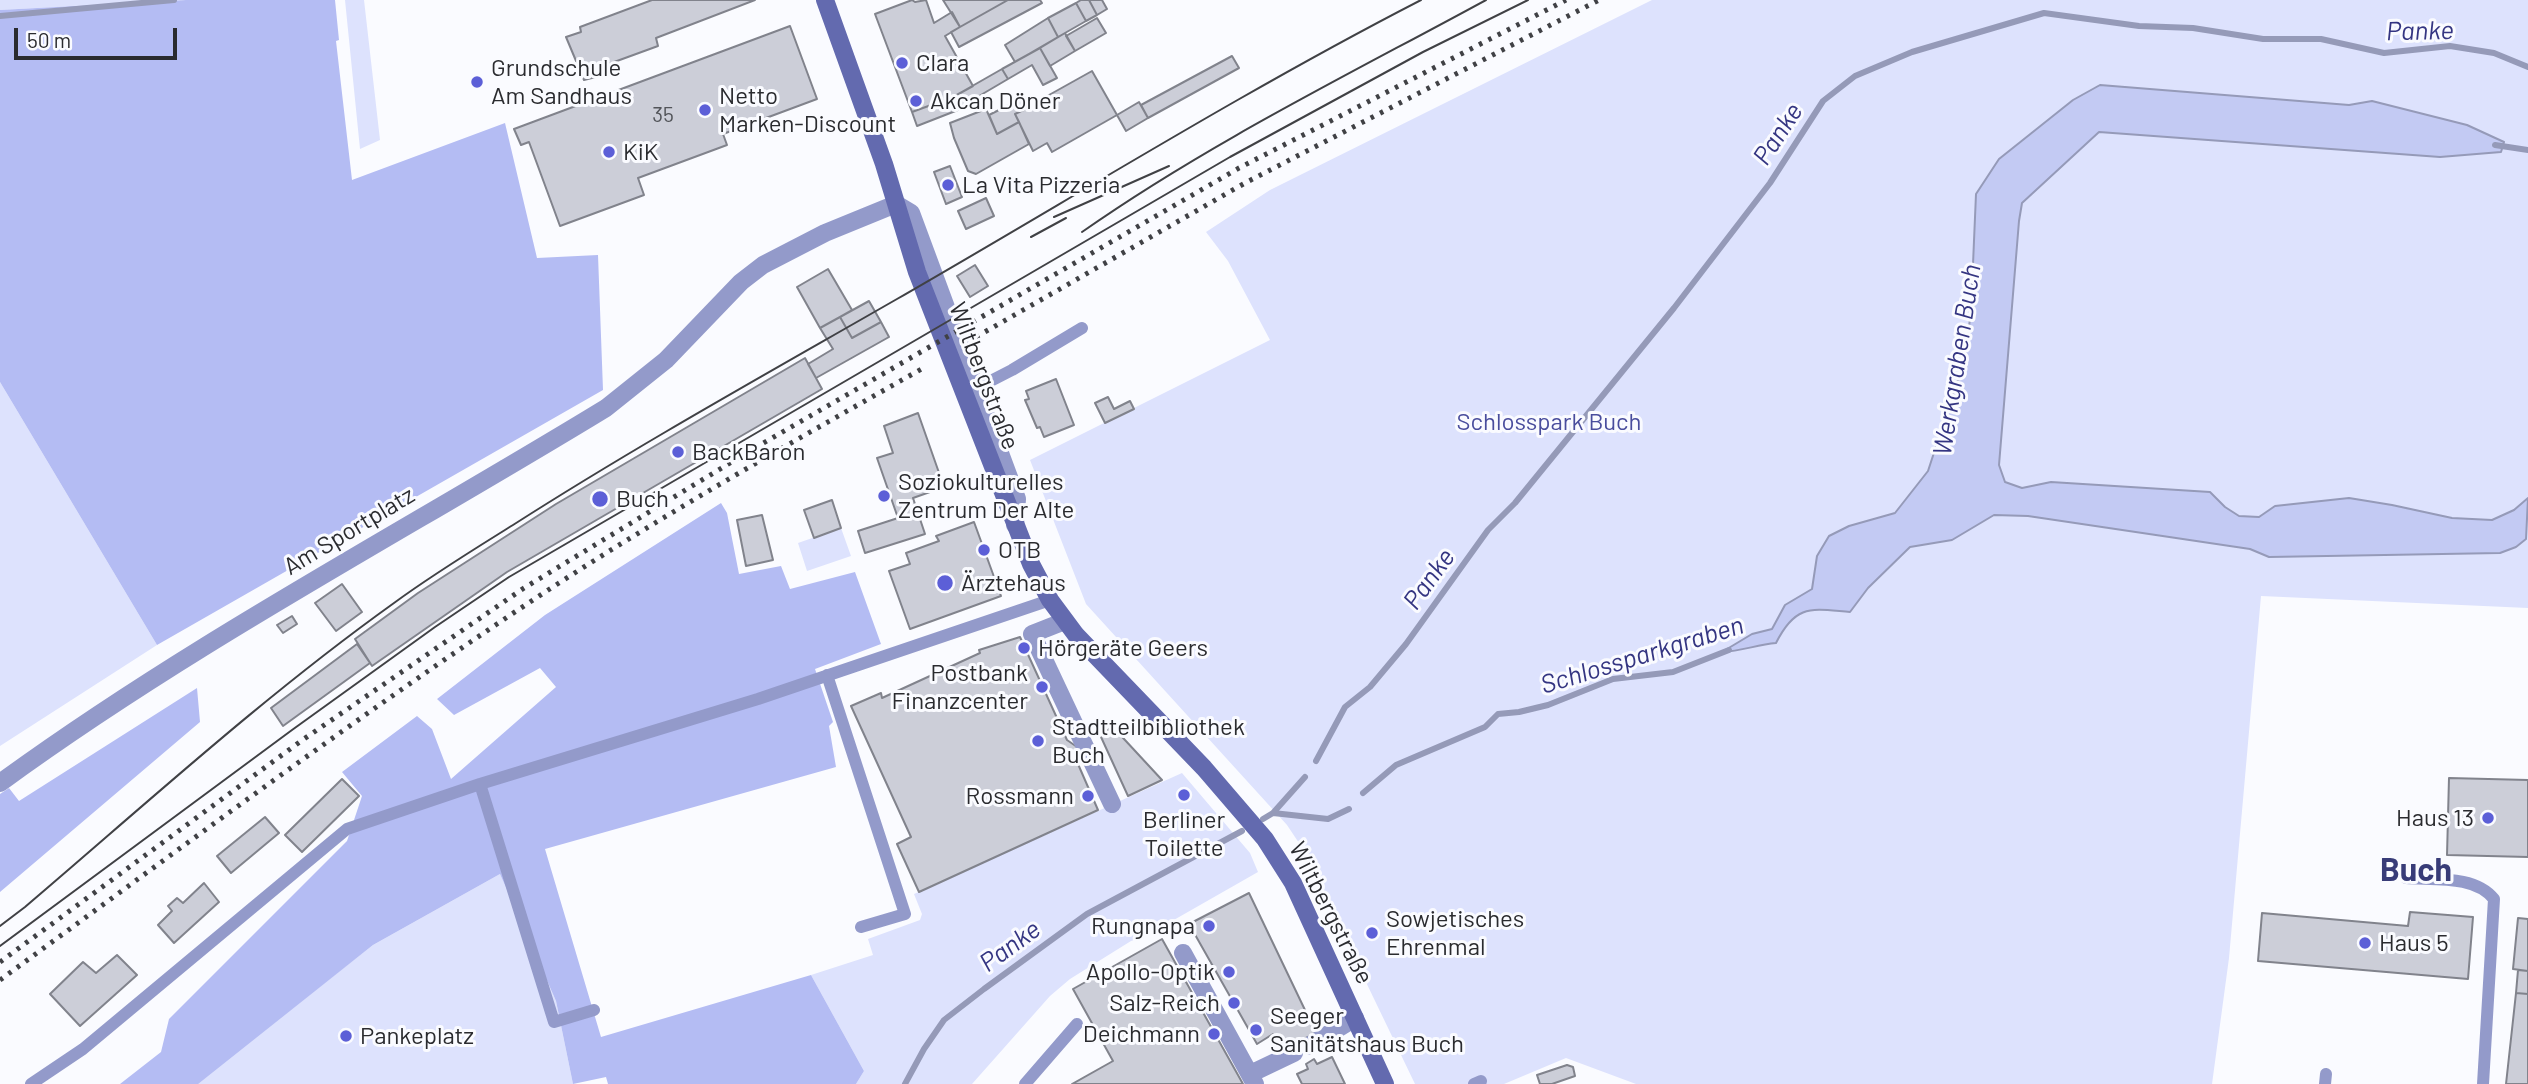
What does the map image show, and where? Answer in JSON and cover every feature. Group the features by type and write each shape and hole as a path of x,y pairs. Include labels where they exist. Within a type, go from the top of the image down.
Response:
{"main road":[{"name":"Wiltbergstraße","path":"825,0 884,164 918,272 1031,564 1050,600 1076,635 1204,768 1265,839 1293,883 1385,1084"}],"street":[{"name":"Am Sportplatz","path":"0,783 52,745 166,670 606,408 666,360 741,282 783,253 896,204"},
{"path":"896,204 911,213 1017,499 1015,526"},
{"path":"1065,621 1032,634 1112,804"},
{"path":"1183,953 1252,1079 1356,1018"}],"lane":[{"path":"975,389 1082,328"},
{"path":"31,1084 83,1049 347,829 480,784 827,675 1050,600"},
{"path":"827,675 905,914 861,928"},
{"path":"480,784 554,1022 594,1010"},
{"path":"2406,878 2474,883 2486,889 2494,899 2483,1084"},
{"path":"1025,1084 1077,1024"}],"green space":[{"path":"0,0 186,0 0,10"},
{"path":"345,0 364,0 380,140 360,149"},
{"name":"Schlosspark Buch","path":"1652,0 2528,0 2528,608 2261,596 2229,958 2212,1084 1636,1084 1566,1058 1504,1084 1415,1084 1299,843 1287,825 1086,604 1030,460 1270,340 1228,261 1206,232 1270,190"},
{"path":"0,382 157,645 0,746"},
{"path":"841,528 851,556 807,571 798,543"},
{"path":"1182,773 1250,853 1258,872 1144,937 1131,941 1070,979 1050,996 972,1084 856,1084 864,1071 811,975 873,955 868,939 920,920 922,914 914,894"},
{"path":"500,874 556,1001 573,1084 195,1084 373,945"}],"shaded area":[{"path":"186,0 335,0 339,40 336,41 352,180 505,123 537,258 598,255 603,390 157,645 0,382 0,10"},
{"path":"2100,85 2349,105 2372,101 2467,125 2504,142 2501,152 2440,157 2099,132 2022,203 1999,465 2005,482 2022,488 2051,482 2210,492 2239,516 2259,517 2275,506 2349,498 2452,518 2492,520 2514,510 2528,498 2526,539 2516,547 2500,553 2269,557 2250,549 2028,516 1994,515 1952,540 1910,547 1868,588 1850,612 1806,611 1791,621 1776,643 1722,652 1752,634 1772,629 1785,605 1812,589 1817,556 1829,536 1849,526 1895,513 1928,471 1965,358 1971,311 1976,194 1999,159 2073,100"},
{"path":"721,503 727,513 739,574 781,566 790,589 855,572 881,644 815,669 833,722 829,726 836,767 545,849 601,1037 811,975 864,1071 856,1084 608,1084 606,1077 573,1084 556,1001 500,874 373,945 198,1084 120,1084 161,1052 169,1019 347,841 362,796 342,772 417,716 432,729 451,779 556,687 540,668 454,715 437,699 545,615"},
{"path":"197,688 200,722 0,892 0,794 9,788 19,801"}],"building":[{"path":"652,0 755,0 656,38 658,46 595,69 600,76 584,80 566,37 581,32 580,27"},
{"path":"912,0 926,0 934,23 952,12 960,27 945,36 973,86 953,97 912,112 875,14"},
{"path":"943,0 1008,0 960,27"},
{"path":"1008,0 1040,0 1042,3 959,47 951,32"},
{"path":"1089,0 1097,15 1086,21 1076,3"},
{"path":"1089,0 1102,0 1107,9 1097,15"},
{"path":"1076,3 1086,21 1058,37 1048,18"},
{"path":"1048,18 1058,37 1015,62 1005,45"},
{"path":"1097,18 1106,33 1075,51 1066,36"},
{"path":"790,26 817,99 723,134 727,145 638,178 644,195 560,226 529,142 521,145 514,129"},
{"path":"1065,33 1075,51 1050,66 1040,48"},
{"path":"1040,48 1057,78 1043,85 1032,65 1008,79 1002,69"},
{"path":"1232,56 1239,68 1148,118 1141,105"},
{"path":"1002,69 1008,79 957,109 953,97"},
{"path":"1092,71 1117,115 1052,152 1047,143 1033,151 1015,114"},
{"path":"1027,96 1032,106 1015,114 1019,122 997,134 989,115"},
{"path":"953,97 958,110 917,126 912,112"},
{"path":"1139,102 1148,118 1126,131 1117,115"},
{"path":"986,109 997,134 1019,122 1029,144 976,174 968,171 950,123"},
{"name":"La Vita Pizzeria","path":"950,166 962,197 946,204 934,172"},
{"path":"986,198 994,216 966,229 958,211"},
{"path":"975,265 988,286 970,297 957,276"},
{"path":"828,269 852,310 820,328 797,287"},
{"path":"869,301 881,322 852,338 840,317"},
{"path":"840,317 852,338 881,322 889,337 816,378 808,364 833,349 820,328"},
{"path":"805,358 822,389 507,572 372,666 355,639 418,593 556,504"},
{"path":"1056,379 1074,425 1044,437 1040,427 1037,428 1025,400 1029,399 1026,391"},
{"path":"1108,397 1114,409 1130,401 1134,409 1105,423 1095,403"},
{"path":"918,413 944,487 913,498 925,534 865,553 858,531 898,518 877,458 893,453 884,426"},
{"path":"832,500 841,528 814,538 804,510"},
{"path":"762,515 773,560 746,566 737,520"},
{"name":"Ärztehaus","path":"974,522 1001,596 910,629 889,571 910,564 906,553 939,541 936,536"},
{"path":"342,584 362,612 336,631 315,603"},
{"path":"292,616 297,624 283,633 277,625"},
{"path":"1020,637 1067,740 1080,749 1078,764 1098,810 919,892 897,844 911,837 851,706 881,693 882,698 980,653 979,650"},
{"path":"357,644 370,663 283,726 271,708"},
{"path":"1112,726 1162,780 1128,796 1101,737"},
{"name":"Haus 13","path":"2449,778 2528,780 2528,857 2447,855"},
{"path":"342,779 359,796 302,852 285,835"},
{"path":"265,817 279,833 231,873 217,856"},
{"path":"204,883 219,902 174,943 158,925 172,911 168,906 177,898 183,903"},
{"path":"1249,893 1316,1033 1282,1050 1273,1034 1257,1044 1189,924"},
{"name":"Haus 5","path":"2410,912 2473,917 2468,979 2258,961 2262,913 2408,926"},
{"path":"2518,918 2528,919 2528,971 2513,969"},
{"path":"1162,939 1243,1084 1072,1084 1113,1061 1073,989"},
{"path":"117,955 137,975 80,1026 50,994 83,962 96,973"},
{"path":"2518,970 2528,971 2528,994 2516,993"},
{"path":"2516,993 2528,994 2528,1084 2506,1084"},
{"path":"1332,1057 1345,1084 1302,1084 1297,1074 1308,1069 1306,1064 1314,1059 1317,1064"},
{"path":"1567,1065 1573,1067 1575,1076 1552,1084 1540,1084 1537,1075"}],"waterway":[{"path":"0,16 174,0"},
{"name":"Panke","path":"1316,761 1345,707 1370,687 1406,644 1488,530 1515,503 1674,308 1770,183 1823,101 1855,76 1912,52 2044,13 2139,26 2193,28 2263,39 2321,39 2384,53 2450,46 2494,53 2528,67"},
{"name":"Werkgraben Buch","path":"2495,145 2528,150"},
{"name":"Schlossparkgraben","path":"1363,793 1396,765 1485,727 1498,714 1548,705 1613,679 1673,672 1729,650"},
{"name":"Panke","path":"1263,819 1273,813 1305,777"},
{"name":"Schlossparkgraben","path":"1273,813 1328,819 1349,809"},
{"name":"Panke","path":"905,1084 944,1020 984,989 1087,914 1242,831"}],"tram line":[{"path":"0,926 299,675 438,573 560,495 704,410 1222,109 1421,0"},
{"path":"1082,232 1230,139 1486,0"},
{"path":"0,946 292,730 509,577 1230,157 1423,52 1528,0"},
{"path":"1054,217 1169,166"},
{"path":"1031,237 1066,218"}],"railway":[{"path":"0,962 301,741 524,588 753,449 1239,168 1566,0"},
{"path":"976,337 1245,183 1599,0"},
{"path":"0,980 333,738 536,598 680,508 925,367"}],"place":[{"name":"Clara","path":"902,63"},
{"name":"Grundschule Am Sandhaus","path":"477,82"},
{"name":"Akcan Döner","path":"916,101"},
{"name":"Netto Marken-Discount","path":"705,110"},
{"name":"KiK","path":"609,152"},
{"name":"La Vita Pizzeria","path":"948,185"},
{"name":"BackBaron","path":"678,452"},
{"name":"Soziokulturelles Zentrum Der Alte","path":"884,496"},
{"name":"Buch","path":"600,499"},
{"name":"OTB","path":"984,550"},
{"name":"Ärztehaus","path":"945,583"},
{"name":"Hörgeräte Geers","path":"1024,648"},
{"name":"Postbank Finanzcenter","path":"1042,687"},
{"name":"Stadtteilbibliothek Buch","path":"1038,741"},
{"name":"Berliner Toilette","path":"1184,795"},
{"name":"Rossmann","path":"1088,796"},
{"name":"Haus 13","path":"2488,818"},
{"name":"Rungnapa","path":"1209,926"},
{"name":"Sowjetisches Ehrenmal","path":"1372,933"},
{"name":"Haus 5","path":"2365,943"},
{"name":"Apollo-Optik","path":"1229,972"},
{"name":"Salz-Reich","path":"1234,1003"},
{"name":"Seeger Sanitätshaus Buch","path":"1256,1030"},
{"name":"Deichmann","path":"1214,1034"},
{"name":"Pankeplatz","path":"346,1036"}],"district":[{"name":"Buch","path":"2416,870"}]}
